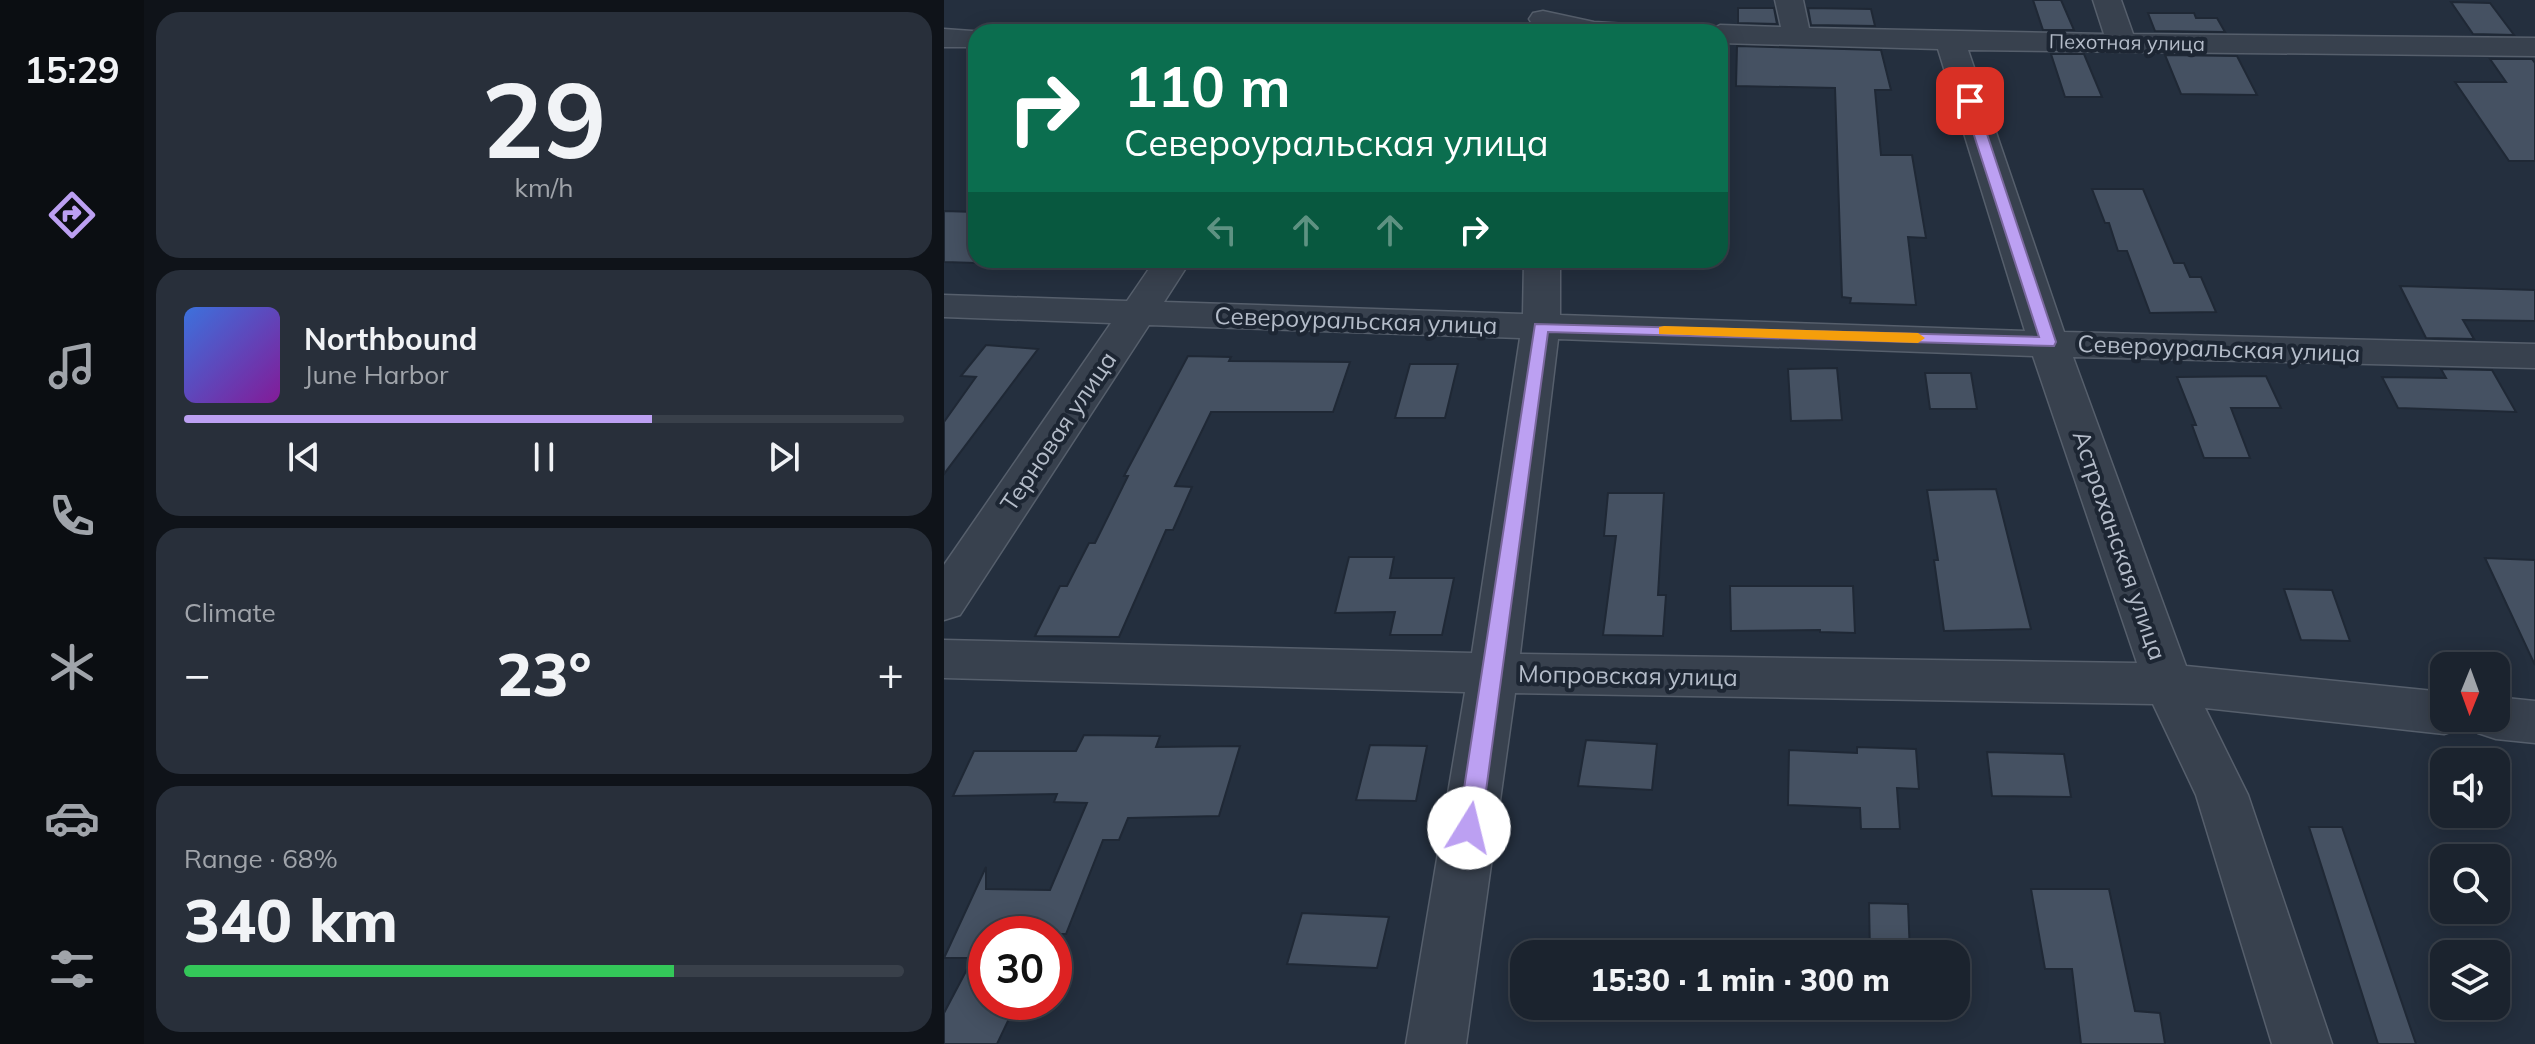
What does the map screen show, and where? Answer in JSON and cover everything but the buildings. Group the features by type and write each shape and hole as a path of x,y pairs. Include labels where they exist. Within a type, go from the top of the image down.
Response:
{"street":[{"path":"1789,0 1797,37"},
{"path":"2107,0 2121,42"},
{"path":"1542,17 1570,24"},
{"name":"Пехотная улица","path":"1728,34 2535,47"},
{"path":"944,38 968,38"},
{"name":"Астраханская улица","path":"1950,40 2048,342 2168,684 2222,795 2302,1044"},
{"name":"Терновая улица","path":"944,602 1167,268"},
{"path":"1436,1044 1493,673 1541,327 1542,268"},
{"name":"Североуральская улица","path":"944,306 2535,356"},
{"name":"Мопровская улица","path":"944,659 1493,673 2168,684 2430,712"},
{"path":"2510,719 2535,722"}],"slow traffic":[{"path":"1664,331 1918,338"}],"route":[{"path":"1469,828 1541,327 2048,342 1970,101"}]}
